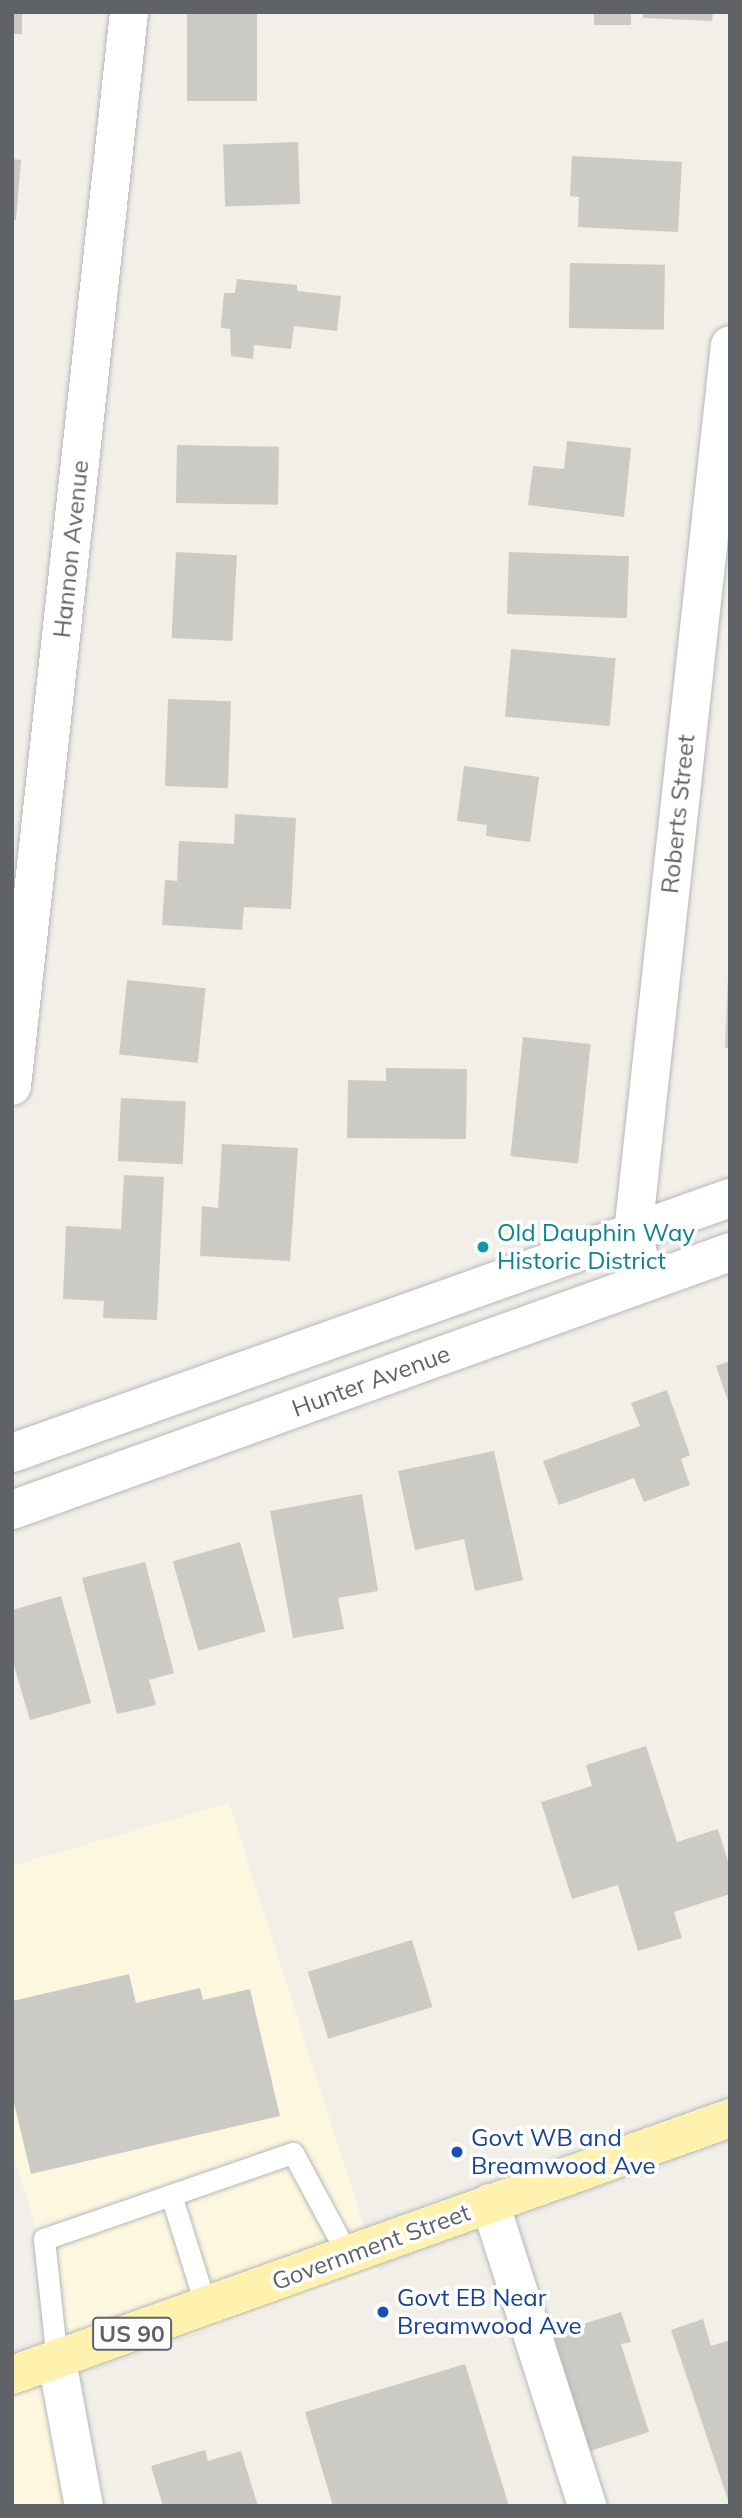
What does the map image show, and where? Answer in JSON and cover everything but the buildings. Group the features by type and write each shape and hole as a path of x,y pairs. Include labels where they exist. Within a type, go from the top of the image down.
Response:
{"main road":[{"name":"Government Street","path":"12,2375 730,2118"}],"street":[{"name":"Hannon Avenue","path":"12,1086 129,12"},
{"name":"Roberts Street","path":"645,1282 633,1233 730,345"},
{"path":"12,1453 730,1198"},
{"name":"Hunter Avenue","path":"12,1510 730,1252"},
{"path":"490,2203 587,2506"},
{"path":"57,2361 84,2506"}],"lane":[{"path":"57,2361 44,2239 293,2153 348,2255"},
{"path":"171,2195 206,2307"}],"shaded area":[{"path":"229,1803 378,2271 42,2386 65,2506 12,2506 12,2394 63,2311 12,2152 12,1866"}],"place":[{"name":"Old Dauphin Way Historic District","path":"483,1247"},
{"name":"Govt WB and Breamwood Ave","path":"457,2152"},
{"name":"Govt EB Near Breamwood Ave","path":"383,2312"}]}
